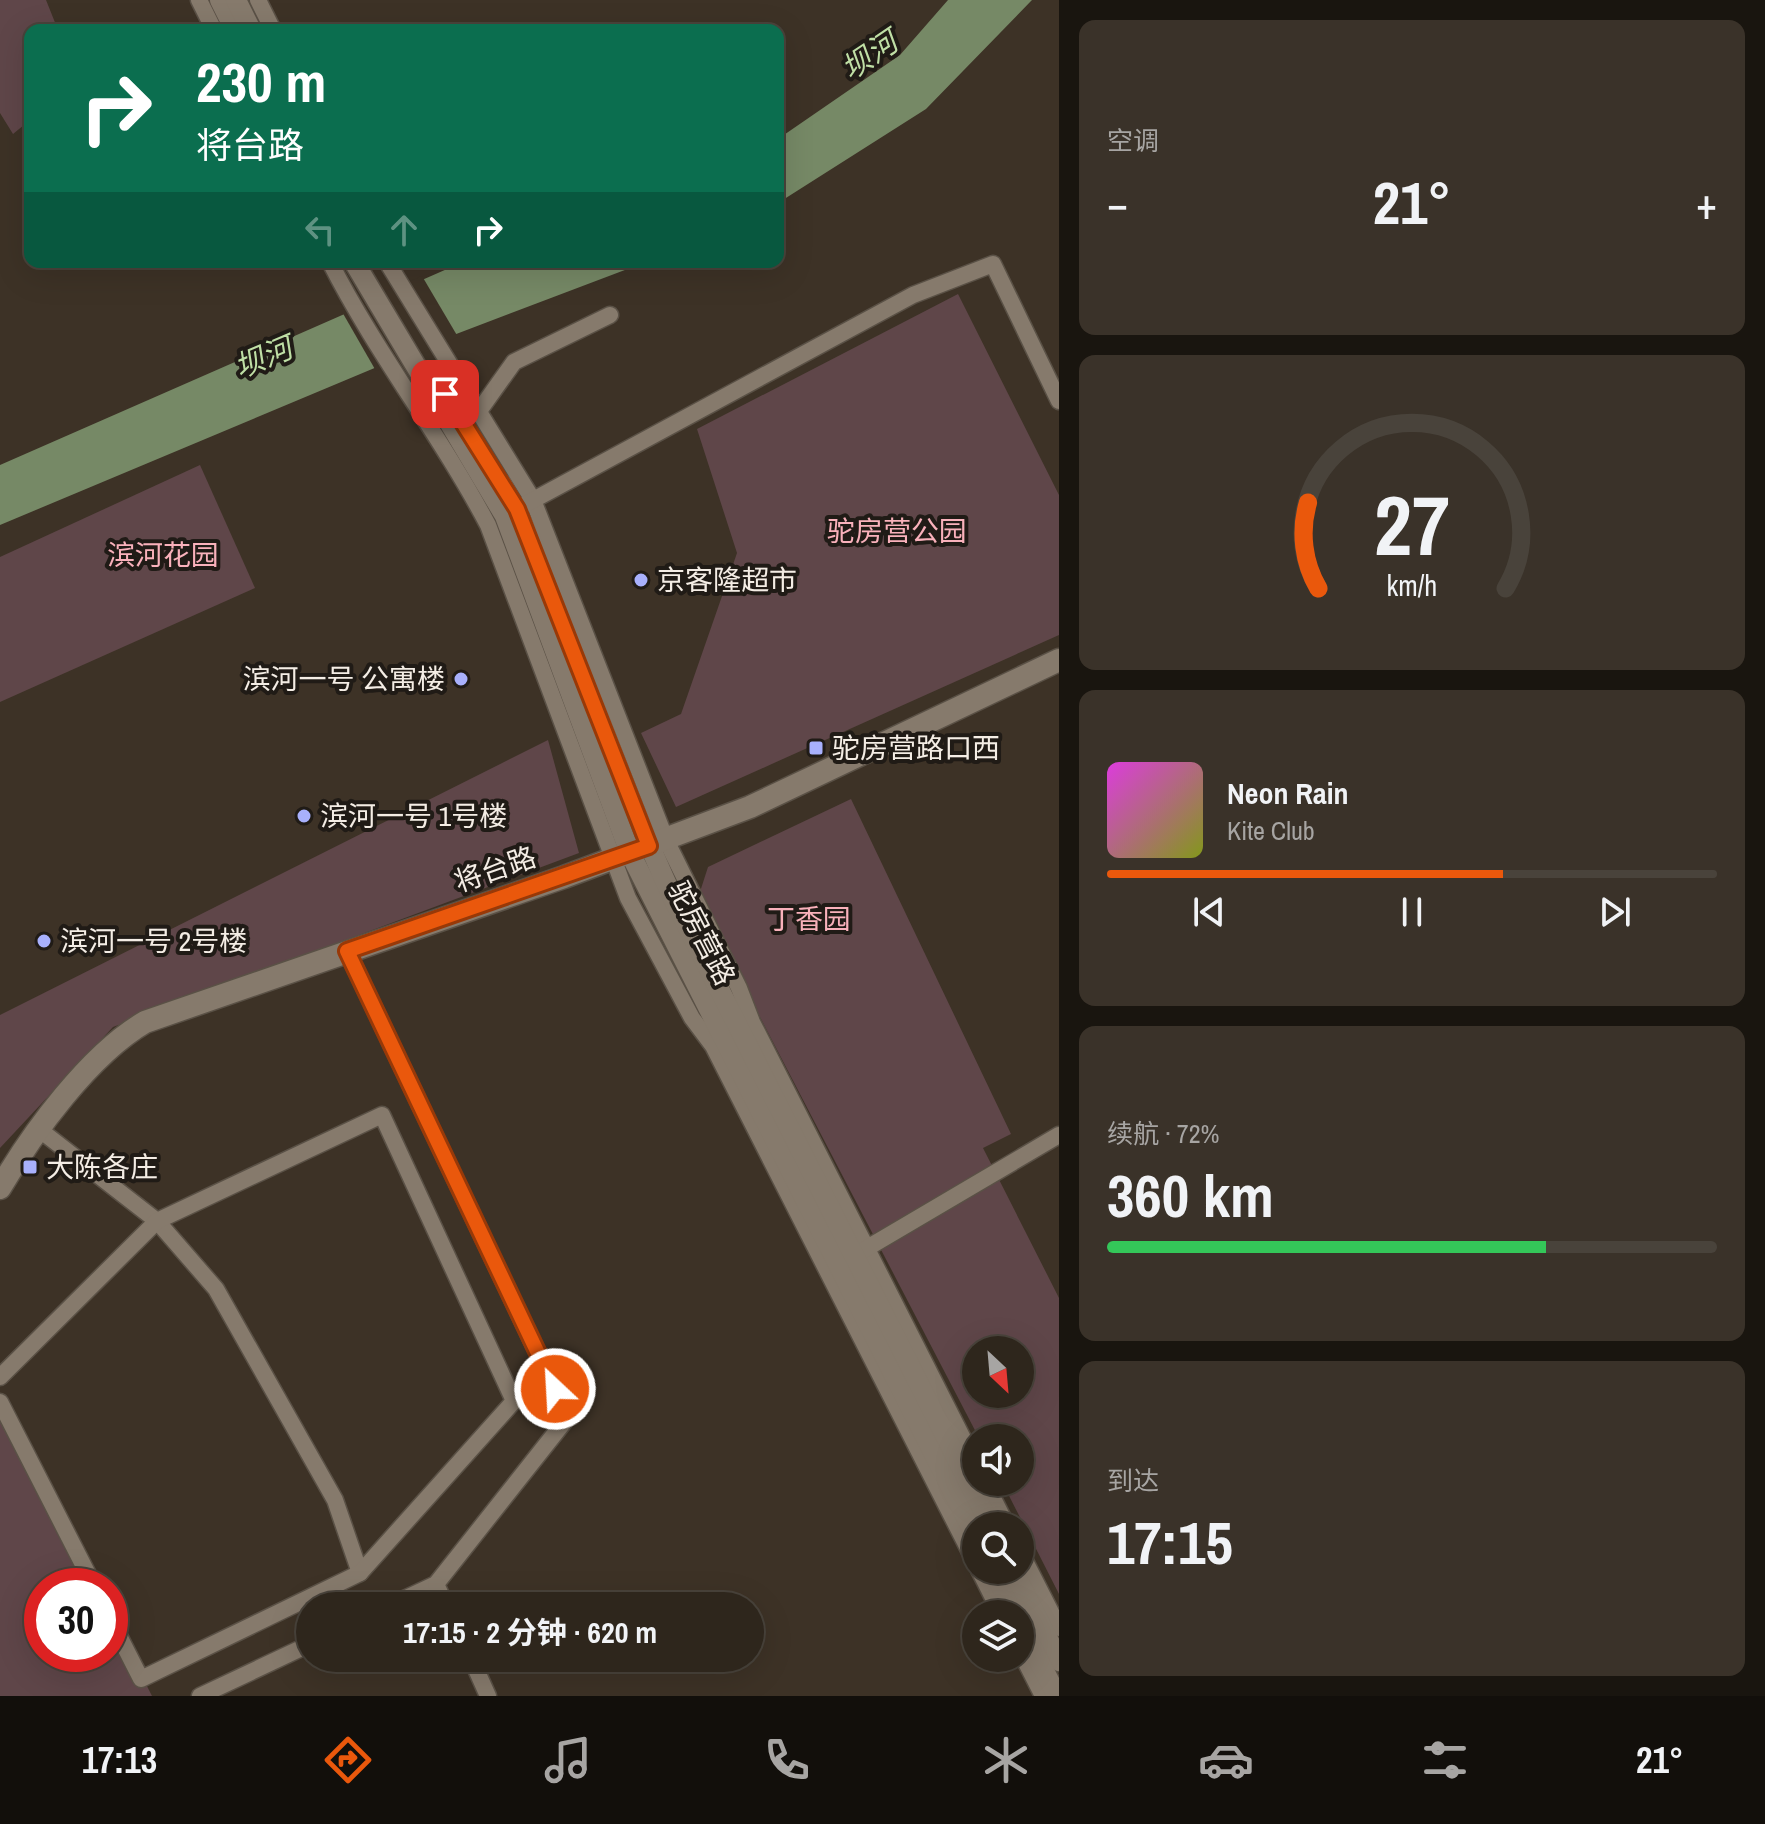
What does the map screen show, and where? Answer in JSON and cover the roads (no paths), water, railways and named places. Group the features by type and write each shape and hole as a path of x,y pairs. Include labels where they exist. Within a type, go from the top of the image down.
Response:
{"main road":[{"name":"将台路","path":"0,1188 40,1130 95,1062 127,1032 180,1008 639,849 794,787 1059,660"}],"street":[{"path":"199,0 211,24"},
{"path":"220,0 232,24"},
{"path":"236,0 248,24"},
{"path":"258,0 270,24"},
{"path":"511,513 913,295 993,264 1059,401"},
{"path":"333,268 348,298 459,469 511,513"},
{"name":"驼房营路","path":"364,268 382,278 511,513 639,849 964,1512"},
{"path":"479,411 514,362 610,315"},
{"path":"434,370 479,411 511,513 639,849 628,898 692,1018 713,1046 962,1536"},
{"name":"驼房营路","path":"639,849 860,1252 984,1512"},
{"path":"347,951 568,1417 436,1584 419,1592"},
{"path":"0,1377 157,1221 382,1115 514,1401 360,1573 141,1679 128,1653"},
{"path":"40,1130 157,1221 216,1289 335,1500 360,1573"},
{"path":"962,1438 860,1252 1059,1135"},
{"path":"0,1402 85,1568"},
{"path":"1034,1579 1059,1628"},
{"path":"436,1584 440,1592"},
{"path":"1020,1584 1059,1661"},
{"path":"200,1696 296,1651"},
{"path":"1034,1651 1057,1696"},
{"path":"477,1672 488,1696"},
{"path":"1031,1672 1043,1696"}],"water":[{"path":"948,0 1032,0 926,109 784,199 784,135 900,55"},
{"name":"坝河","path":"449,268 630,268 451,336 0,525 0,465"}],"place":[{"name":"京客隆超市","path":"641,580"},
{"name":"滨河一号 公寓楼","path":"461,679"},
{"name":"驼房营路口西","path":"816,748"},
{"name":"滨河一号 1号楼","path":"304,816"},
{"name":"滨河一号 2号楼","path":"44,941"},
{"name":"大陈各庄","path":"30,1167"}],"park label":[{"name":"驼房营公园","path":"897,531"},
{"name":"滨河花园","path":"163,555"},
{"name":"丁香园","path":"809,919"}]}
